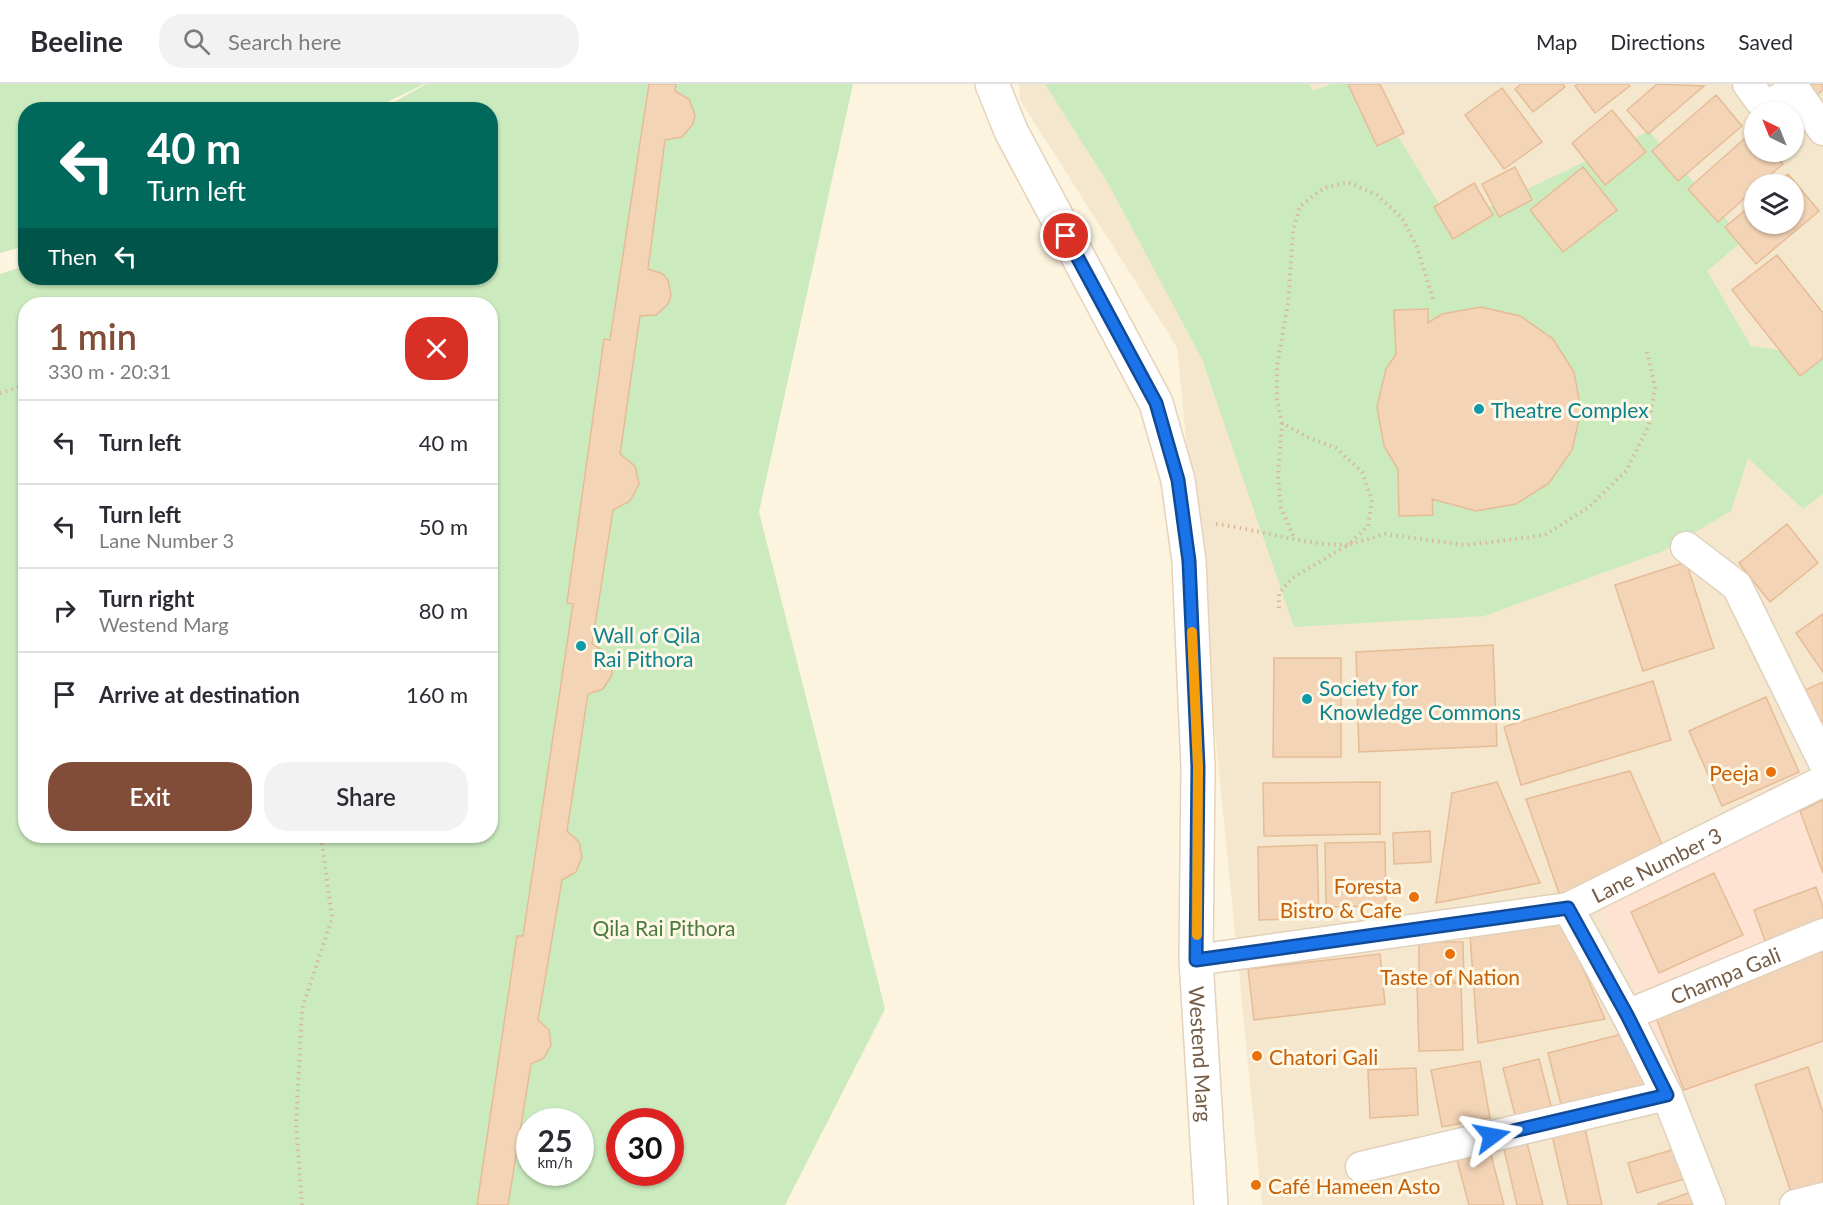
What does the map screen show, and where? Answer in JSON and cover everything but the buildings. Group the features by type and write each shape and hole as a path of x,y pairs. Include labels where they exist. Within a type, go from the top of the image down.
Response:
{"street":[{"name":"Westend Marg","path":"992,84 1011,131 1156,403 1178,480 1189,561 1198,767 1196,960 1211,1205"},
{"path":"1748,84 1765,107 1795,90 1823,130"},
{"path":"1686,547 1737,586 1823,761"},
{"name":"Lane Number 3","path":"1196,960 1568,908 1823,781"},
{"path":"1568,908 1627,1015 1667,1095 1710,1205"},
{"name":"Champa Gali","path":"1627,1015 1823,934"},
{"path":"1360,1167 1667,1095"},
{"path":"1795,1205 1823,1198"}],"path":[{"path":"1295,539 1281,507 1278,477 1282,423 1277,400 1277,366 1288,303 1293,231 1300,206 1324,188 1348,183 1377,195 1402,218 1417,247 1433,299"},
{"path":"1183,519 1252,529 1321,545 1348,545 1384,534 1465,545 1545,535 1589,507 1626,471 1649,425 1655,387 1647,352"},
{"path":"0,393 18,387"},
{"path":"1279,608 1279,593 1292,578 1348,545 1368,526 1372,500 1362,472 1336,448 1306,437 1282,423"},
{"path":"303,1205 296,1124 302,1009 332,918 322,843"}],"shaded area":[{"path":"1019,84 1823,84 1823,1205 1262,1205 1177,347 1020,100"},
{"path":"1823,785 1823,1045 1677,1095 1597,901"}],"green space":[{"path":"0,84 424,84 387,102 18,102 18,248 0,253"},
{"name":"Qila Rai Pithora","path":"426,84 853,84 759,512 885,1009 785,1205 0,1205 0,274 18,268 18,285 498,285 498,102 394,102"},
{"path":"1045,84 1309,84 1313,91 1331,84 1366,84 1452,225 1649,131 1744,240 1707,271 1751,346 1823,356 1823,494 1803,509 1748,458 1731,511 1663,551 1484,616 1294,627 1202,359 1109,185"}],"slow traffic":[{"path":"1192,632 1198,767 1197,935"}],"place":[{"name":"Theatre Complex","path":"1479,409"},
{"name":"Wall of Qila Rai Pithora","path":"581,646"},
{"name":"Society for Knowledge Commons","path":"1307,699"},
{"name":"Peeja","path":"1771,772"},
{"name":"Foresta Bistro & Cafe","path":"1414,897"},
{"name":"Taste of Nation","path":"1450,954"},
{"name":"Chatori Gali","path":"1257,1056"},
{"name":"Café Hameen Asto","path":"1256,1185"}],"route":[{"path":"1066,236 1156,403 1178,480 1189,561 1198,767 1196,960 1568,908 1627,1015 1667,1095 1492,1136"}]}
